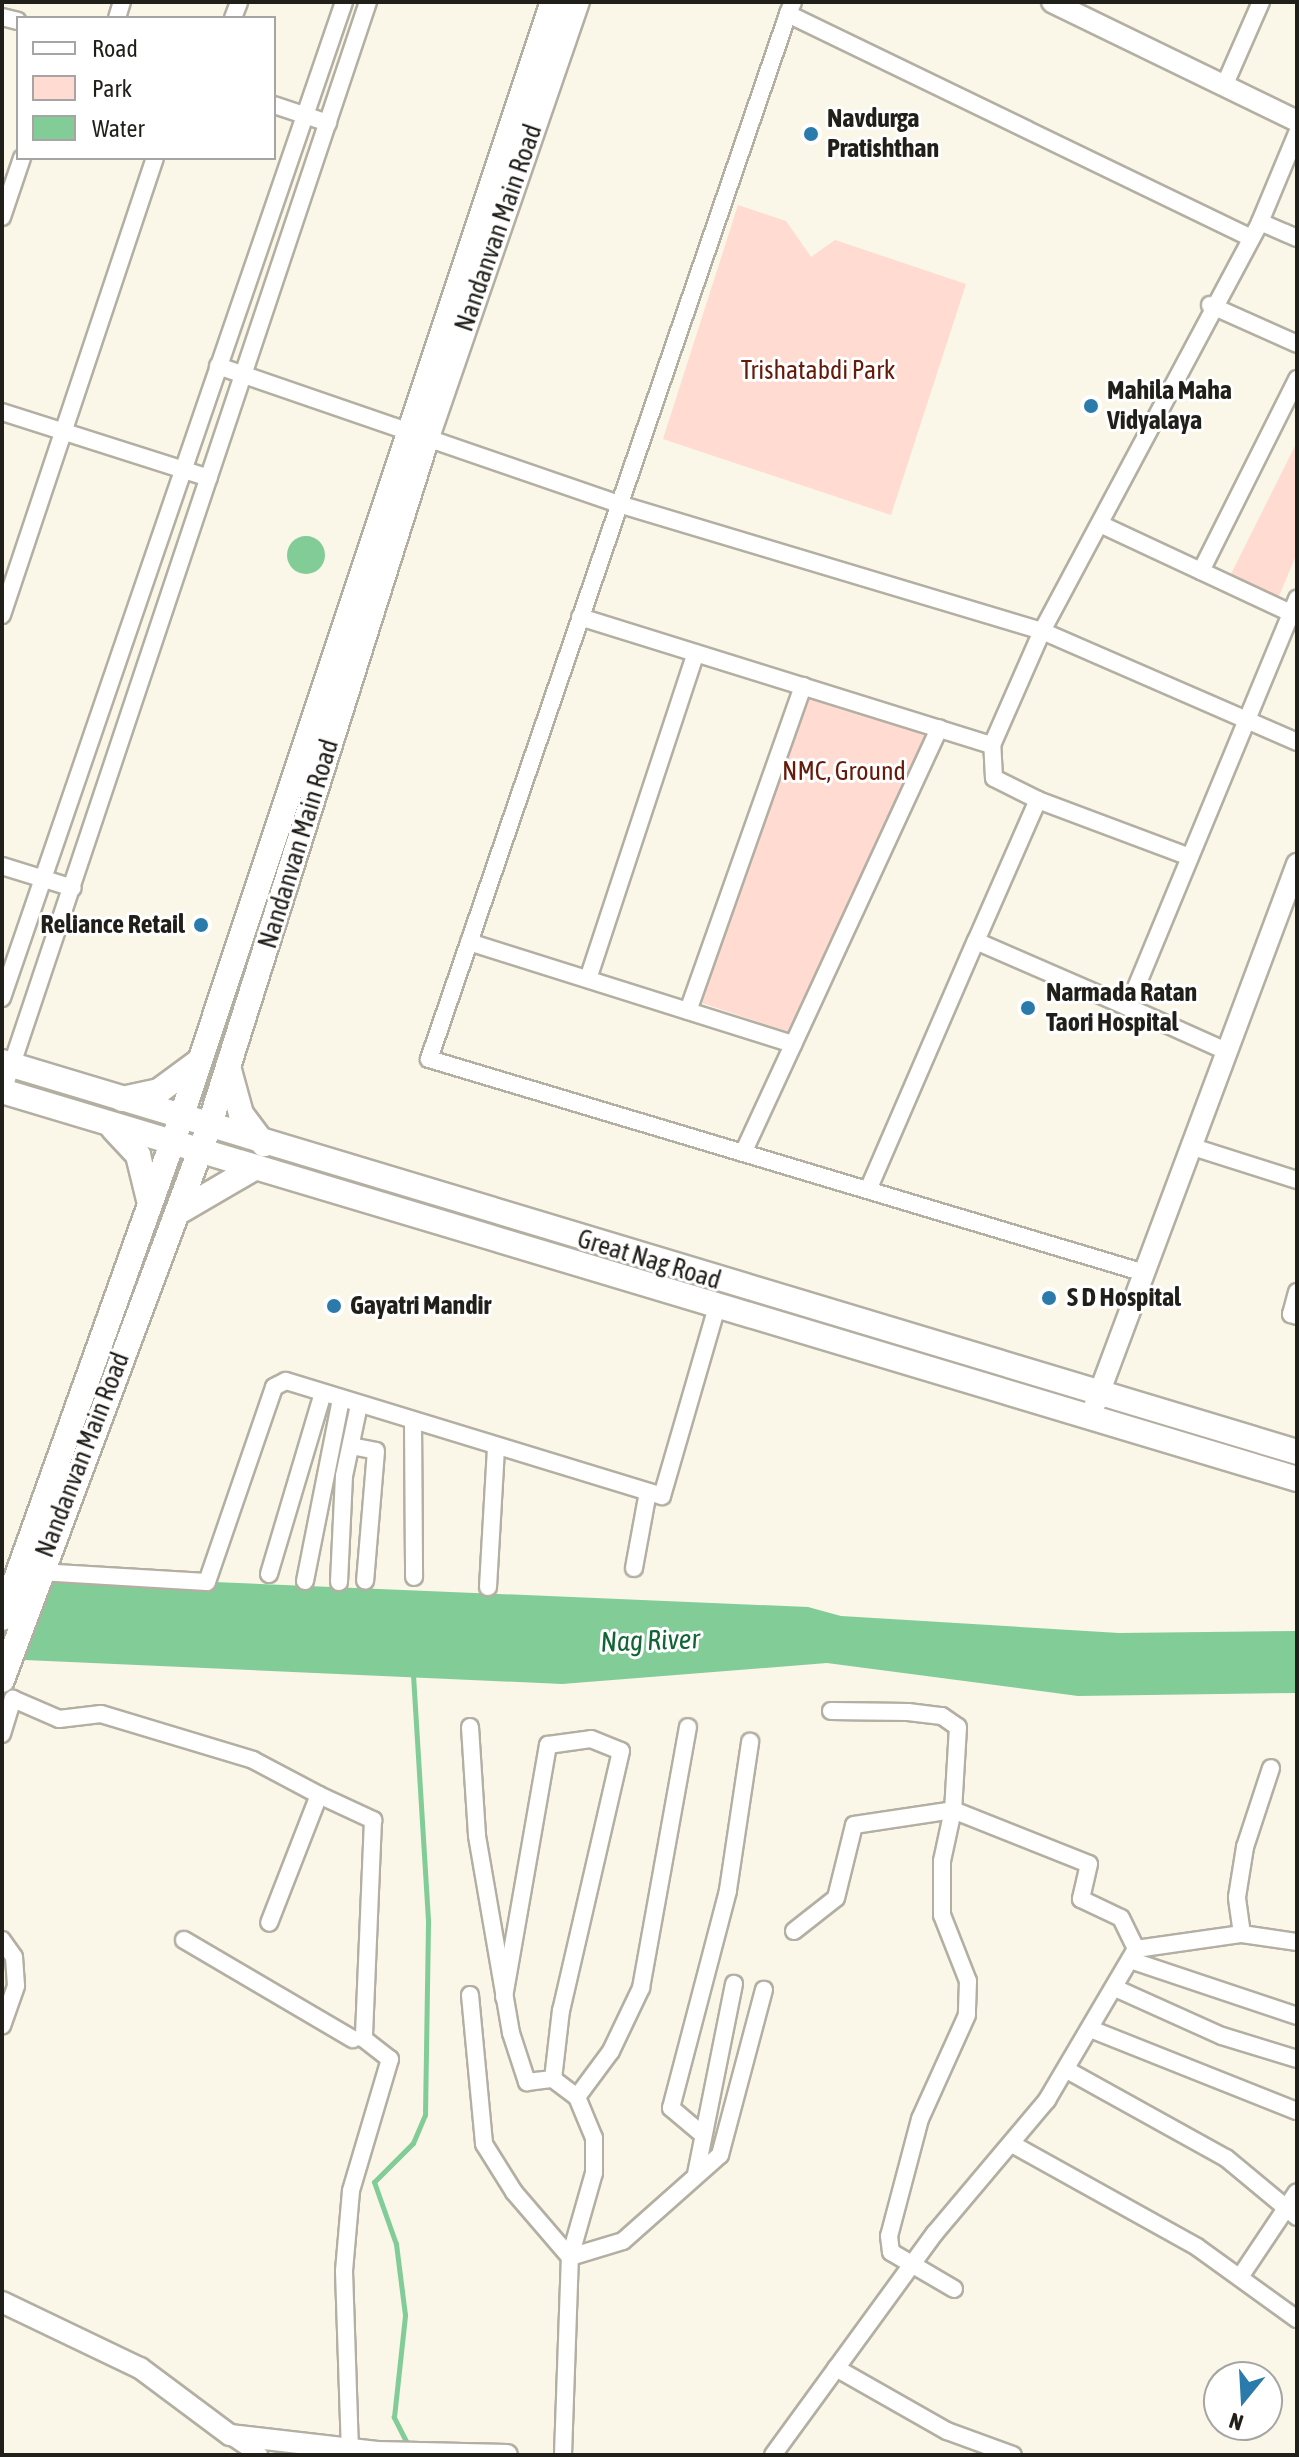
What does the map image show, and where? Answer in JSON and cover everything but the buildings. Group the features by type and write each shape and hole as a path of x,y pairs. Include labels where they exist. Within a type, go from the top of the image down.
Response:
{"main road":[{"path":"2,1618 35,1564 150,1206 418,431 553,2"},
{"name":"Nandanvan Main Road","path":"3,1678 35,1564 209,1127 418,431 577,2"},
{"path":"120,1099 159,1091 201,1060"},
{"name":"Great Nag Road","path":"7,1064 1094,1407 1297,1479"},
{"path":"229,1067 241,1114 264,1144"},
{"name":"Great Nag Road","path":"2,1091 717,1307 1094,1407 1297,1452"},
{"path":"109,1125 138,1155 150,1206"},
{"path":"176,1214 254,1168"}],"street":[{"path":"2,998 344,2"},
{"path":"2,1091 7,1064 73,888 368,2"},
{"path":"1052,2 1297,121"},
{"path":"1225,84 1261,2"},
{"path":"1141,1272 429,1059 580,617 622,505 790,8 1247,236"},
{"path":"276,106 328,123"},
{"path":"1190,857 1038,800 994,778 992,745 1042,631 1100,524 1210,305 1247,236 1260,222 1297,133"},
{"path":"2,217 21,160"},
{"path":"2,615 154,160"},
{"path":"1260,222 1297,238"},
{"path":"1210,305 1297,344"},
{"path":"218,366 418,431 622,505 1042,631 1297,742"},
{"path":"1201,571 1297,379"},
{"path":"2,412 209,478"},
{"path":"1100,524 1201,571 1294,606 1128,1007"},
{"path":"580,617 992,745"},
{"path":"588,979 696,653"},
{"path":"688,1011 803,686"},
{"path":"743,1153 939,728"},
{"path":"868,1190 1038,800"},
{"path":"1094,1407 1141,1272 1297,864"},
{"path":"2,866 73,888"},
{"path":"976,941 1226,1051"},
{"path":"469,942 793,1044"},
{"path":"1190,1146 1297,1180"},
{"path":"1297,1292 1291,1314 1297,1316"},
{"path":"35,1564 207,1582 274,1387 286,1381 496,1448 662,1496 717,1307"},
{"path":"269,1574 323,1393"},
{"path":"305,1581 341,1399"},
{"path":"339,1582 351,1446 359,1405"},
{"path":"413,1422 414,1577"},
{"path":"351,1446 376,1451 365,1581"},
{"path":"488,1587 496,1448"},
{"path":"634,1568 648,1492"},
{"path":"2,1734 13,1699 59,1719 101,1714 253,1760 373,1820 364,2039 390,2059 351,2191 344,2271 350,2448"},
{"path":"831,1711 908,1712 958,1727 953,1810 942,1861 942,1915 968,1981 967,2015 901,2175 889,2236 891,2252 954,2289"},
{"path":"470,1727 477,1836 504,1997 527,2082 553,2079 577,2097 594,2138 594,2173 570,2257 563,2455"},
{"path":"577,2097 611,2051 641,1988 688,1727"},
{"path":"504,1997 548,1745 591,1739 621,1751 564,1996 553,2079"},
{"path":"703,2135 671,2108 728,1890 750,1742"},
{"path":"1242,1934 1237,1897 1245,1847 1271,1768"},
{"path":"269,1923 319,1795"},
{"path":"773,2455 913,2266 1012,2144 1067,2070 1093,2030 1133,1955 1121,1918 1081,1899 1089,1864 953,1810 854,1825 836,1898 794,1931"},
{"path":"1133,1955 1242,1934 1297,1942"},
{"path":"2,1940 14,1957 16,1986 2,2026"},
{"path":"184,1940 353,2039"},
{"path":"1133,1955 1297,2016"},
{"path":"696,2174 734,1984"},
{"path":"1115,1988 1297,2059"},
{"path":"570,2257 623,2241 720,2155 764,1990"},
{"path":"470,1995 484,2144 514,2192 570,2257"},
{"path":"1093,2030 1297,2111"},
{"path":"1067,2070 1226,2158 1290,2213"},
{"path":"1012,2144 1240,2277 1297,2319"},
{"path":"1240,2277 1290,2213 1297,2192"},
{"path":"2,2302 140,2368 259,2455"},
{"path":"836,2368 947,2431 1013,2455"},
{"path":"230,2435 377,2452 435,2450 507,2455"}],"green space":[{"name":"Trishatabdi Park","path":"738,205 786,221 811,257 835,240 966,284 891,515 663,439"},
{"path":"1297,442 1297,553 1279,596 1231,574"},
{"name":"NMC, Ground","path":"807,697 925,735 791,1033 702,1003"}],"water":[{"path":"306,536 319,542 325,555 319,568 306,574 293,568 287,555 293,542"},
{"name":"Nag River","path":"2,1573 808,1607 841,1616 1119,1633 1297,1631 1297,1693 1078,1696 827,1663 562,1684 2,1659"}],"waterway":[{"path":"409,2447 394,2417 405,2315 396,2244 374,2182 413,2143 425,2115 428,1920 413,1673"}],"place":[{"name":"Navdurga Pratishthan","path":"811,134"},
{"name":"Mahila Maha Vidyalaya","path":"1091,406"},
{"name":"Reliance Retail","path":"201,925"},
{"name":"Narmada Ratan Taori Hospital","path":"1028,1008"},
{"name":"S D Hospital","path":"1049,1298"},
{"name":"Gayatri Mandir","path":"334,1306"}]}
